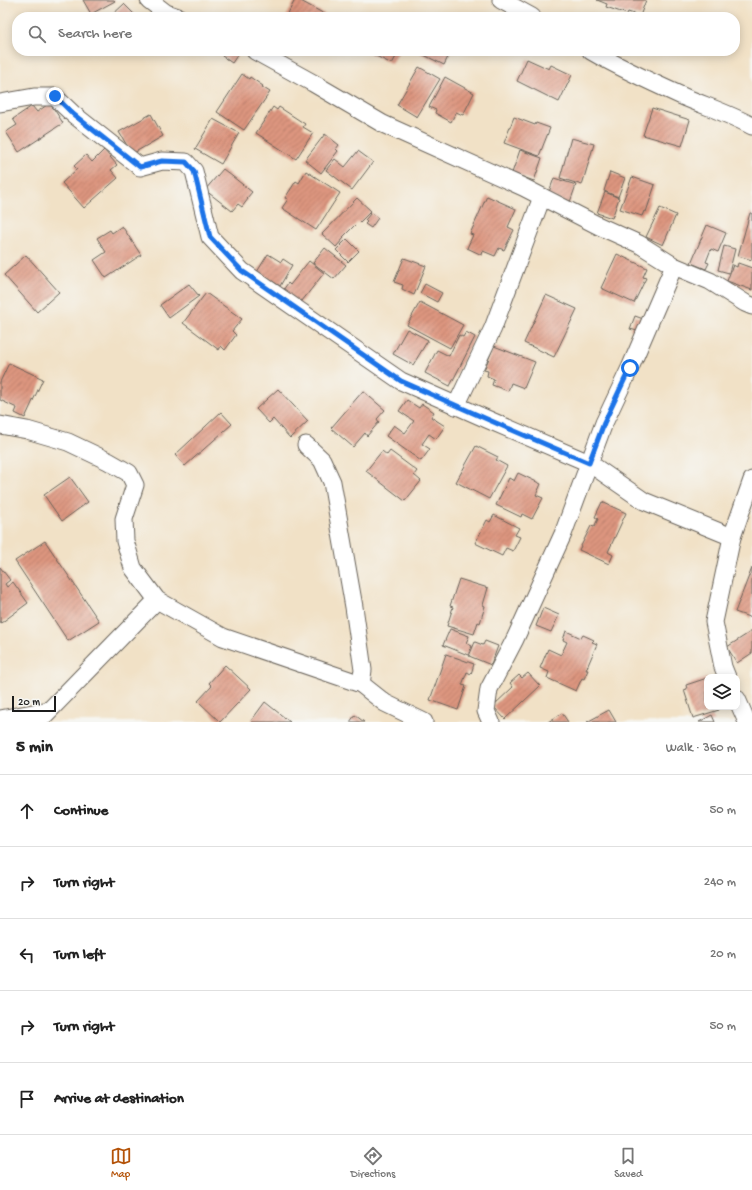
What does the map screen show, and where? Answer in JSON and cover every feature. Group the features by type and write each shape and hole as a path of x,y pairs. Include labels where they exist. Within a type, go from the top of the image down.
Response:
{"street":[{"path":"149,0 165,12"},
{"path":"507,1 524,12"},
{"path":"264,56 383,124 440,149 639,244 674,266 710,281 752,306"},
{"path":"600,56 680,95 752,126"},
{"path":"0,103 34,97 55,96 73,114 140,167 162,161 186,162 194,171 210,237 242,271 401,381 589,463 644,501 732,537"},
{"path":"456,406 493,328 542,197"},
{"path":"490,722 486,711 489,689 515,639 563,534 604,423 630,368 674,266"},
{"path":"0,425 27,430 68,442 108,460 129,473 134,485 124,519 125,541 133,568 157,600 223,637 361,684 385,703 424,722"},
{"path":"306,445 322,460 332,482 363,670 361,684"},
{"path":"726,674 714,622 732,537 752,480"},
{"path":"0,719 43,716 157,600"},
{"path":"740,706 747,722"}],"building":[{"path":"83,0 115,1 95,12 90,12"},
{"path":"295,0 299,0 321,12 289,12"},
{"path":"597,0 646,0 642,12 621,12 606,7 607,4"},
{"path":"124,4 132,12 115,12"},
{"path":"222,56 237,56 232,63"},
{"path":"376,56 396,56 392,64"},
{"path":"426,56 448,56 444,65"},
{"path":"527,59 549,69 551,65 572,75 559,102 517,81"},
{"path":"419,67 440,79 417,117 397,105"},
{"path":"242,74 249,79 250,77 270,92 244,130 217,112"},
{"path":"445,77 474,93 463,115 456,112 451,122 435,113 436,110 429,107"},
{"path":"50,103 63,123 19,152 6,132 17,125 13,119 32,106 37,112"},
{"path":"273,107 277,110 279,107 305,124 303,127 313,133 296,159 256,133"},
{"path":"652,108 690,120 682,146 643,135"},
{"path":"151,114 163,136 132,154 119,132"},
{"path":"514,117 535,125 536,123 550,128 539,156 504,143"},
{"path":"213,119 239,133 221,164 195,149"},
{"path":"325,134 339,145 336,149 338,151 321,173 305,160"},
{"path":"571,138 594,144 582,185 560,178"},
{"path":"104,150 117,165 111,170 118,178 84,208 62,183 77,169 74,166 86,155 92,162"},
{"path":"520,150 542,158 534,181 512,173"},
{"path":"358,151 373,162 352,190 326,170 335,159 345,167"},
{"path":"223,169 252,192 242,207 238,204 232,211 205,190"},
{"path":"306,171 340,193 316,230 282,208 288,199 285,198 296,181 299,183"},
{"path":"610,172 625,178 618,197 604,191"},
{"path":"632,177 655,185 646,212 644,211 642,216 620,209"},
{"path":"554,178 576,185 569,205 548,195"},
{"path":"605,192 619,198 612,218 597,213"},
{"path":"487,196 516,209 508,227 514,230 504,250 499,248 495,256 483,251 482,255 467,248 473,235 470,234"},
{"path":"357,198 371,211 343,237 344,238 336,247 322,234"},
{"path":"660,208 676,215 663,245 646,237"},
{"path":"371,213 378,218 371,228 365,224 367,222 365,220"},
{"path":"750,213 752,213 752,260 738,256"},
{"path":"707,225 726,233 718,252 711,249 706,262 709,263 706,269 691,263"},
{"path":"122,226 141,255 106,278 94,260 106,252 97,238 110,230 112,233"},
{"path":"347,239 359,251 348,262 336,250"},
{"path":"724,246 735,249 729,273 718,270"},
{"path":"325,248 346,265 334,279 313,263"},
{"path":"268,254 281,262 283,259 292,265 280,286 257,272"},
{"path":"617,254 647,268 643,277 646,278 634,303 601,288"},
{"path":"26,255 59,292 37,312 4,275"},
{"path":"404,258 426,266 414,295 402,289 403,285 394,282"},
{"path":"309,261 324,273 298,306 281,293 288,283 290,285"},
{"path":"738,263 752,268 752,290 727,281 733,265 737,267"},
{"path":"189,284 199,296 169,318 160,305"},
{"path":"425,284 442,293 437,302 420,293"},
{"path":"206,293 242,319 232,331 236,335 225,350 221,346 219,350 183,323"},
{"path":"546,295 577,309 554,357 524,343"},
{"path":"420,302 463,325 450,348 407,325"},
{"path":"635,316 646,320 641,332 630,329"},
{"path":"407,329 428,340 413,365 393,354"},
{"path":"466,332 475,337 450,386 425,373 437,350 449,356 459,335 463,337"},
{"path":"494,346 535,362 524,388 511,383 508,391 492,385 494,379 487,376 488,371 484,370"},
{"path":"9,363 43,379 25,418 15,413 17,408 0,400 0,382"},
{"path":"278,389 308,421 290,438 273,419 269,423 256,409"},
{"path":"363,391 385,410 377,419 379,422 367,436 365,433 353,447 331,428"},
{"path":"407,400 419,408 422,404 434,412 431,417 445,426 436,439 429,434 422,444 430,449 421,461 386,436 394,425 405,433 414,421 399,411"},
{"path":"221,412 232,424 185,466 175,455"},
{"path":"476,446 498,457 496,460 507,466 489,499 456,482"},
{"path":"382,451 387,455 390,451 417,471 414,475 421,481 405,501 366,471"},
{"path":"518,473 541,484 536,495 543,498 532,519 522,514 521,517 496,505 509,478 514,481"},
{"path":"70,477 88,502 62,521 44,495"},
{"path":"602,502 626,513 608,552 613,555 609,564 579,550 591,526 594,527 598,519 595,517"},
{"path":"494,515 519,528 515,535 520,537 513,551 506,548 502,556 475,543 487,520 490,522"},
{"path":"45,541 99,621 68,641 15,561"},
{"path":"0,567 10,580 5,584 7,587 13,582 28,603 1,623 0,621"},
{"path":"752,568 752,618 735,612"},
{"path":"459,579 488,588 480,623 478,622 474,634 447,626 453,607 450,606"},
{"path":"543,608 559,615 551,632 536,626"},
{"path":"450,629 469,636 466,643 472,646 468,655 443,645"},
{"path":"566,631 581,638 583,635 594,640 592,642 597,644 586,670 588,670 584,679 582,678 576,691 547,678 549,672 540,668 548,649 561,655 567,642 563,640"},
{"path":"752,631 752,653 737,663 727,647"},
{"path":"485,641 498,646 491,665 469,656 475,642 483,645"},
{"path":"446,654 474,664 471,674 467,672 462,685 466,686 458,710 430,700"},
{"path":"225,665 251,689 220,722 198,701 212,686 209,683"},
{"path":"528,673 540,686 505,719 493,706 513,687 510,683 519,675 522,678"},
{"path":"704,679 704,710 719,710 693,718 684,690 687,689 686,685"},
{"path":"265,702 290,722 252,722 251,721"},
{"path":"609,710 616,722 587,722"},
{"path":"562,713 568,722 548,722"},
{"path":"355,715 364,722 350,722"},
{"path":"712,715 715,722 699,722"}],"route":[{"path":"55,96 73,114 140,167 162,161 186,162 194,171 210,237 242,271 401,381 589,463 604,423 630,368"}]}
